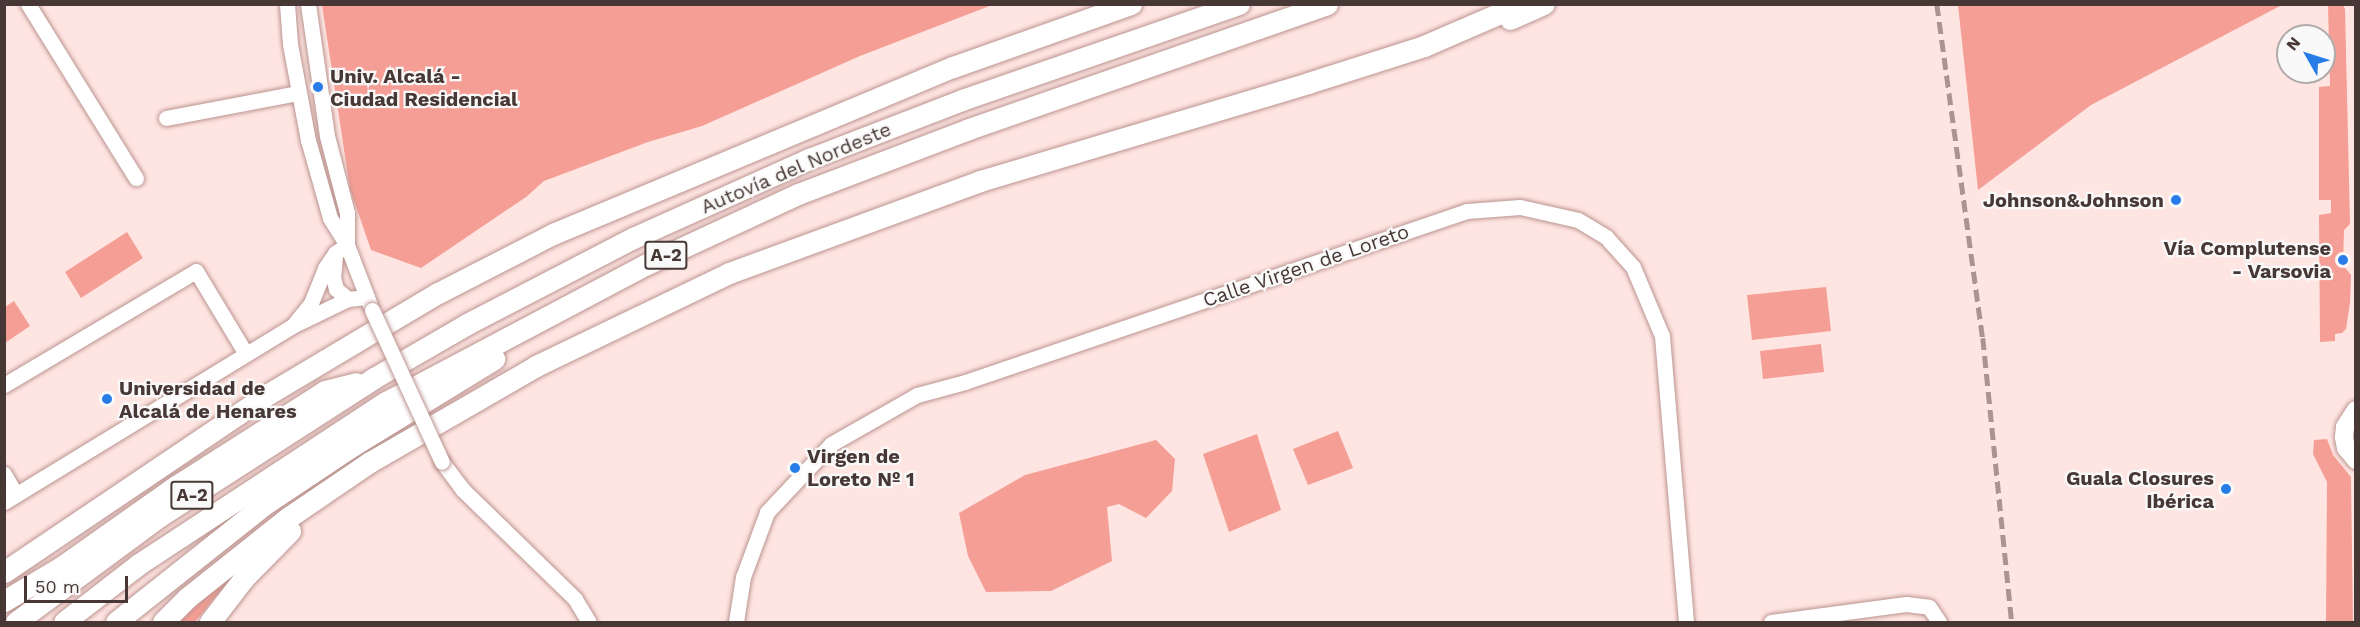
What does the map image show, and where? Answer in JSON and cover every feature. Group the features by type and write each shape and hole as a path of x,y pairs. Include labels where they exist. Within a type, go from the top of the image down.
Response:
{"highway":[{"path":"4,572 265,396 438,293 553,234 953,67 1131,4"},
{"name":"Autovía del Nordeste","path":"374,378 467,324 633,238 809,159 962,100 1239,4"},
{"name":"A-2","path":"64,622 139,564 386,402 647,264 798,194 969,129 1327,4"},
{"path":"1451,35 1521,4"},
{"path":"163,622 187,598 289,517 370,462 536,366 729,273 980,181 1308,84 1451,35 1518,17 1544,4"},
{"path":"116,622 265,504 352,446 647,264"},
{"path":"4,601 61,567 176,486 325,391 374,378"},
{"name":"A-2","path":"16,622 160,516 374,378"},
{"path":"210,622 244,578 284,536 370,462"}],"main road":[{"path":"2355,410 2344,427 2346,448 2355,460"}],"street":[{"path":"28,4 136,178"},
{"path":"287,4 298,93 330,218 341,249 370,304 442,462 462,489 575,599 589,622"},
{"path":"308,4 327,136 347,213 341,249 333,277 336,289 348,299 370,304"},
{"path":"166,118 298,93"},
{"name":"Calle Virgen de Loreto","path":"736,622 743,577 767,512 831,444 917,395 964,382 1467,211 1520,207 1578,220 1606,237 1633,267 1662,336 1686,622"},
{"path":"292,326 311,303 325,268 341,249"},
{"path":"4,385 196,271 246,354"},
{"path":"4,474 10,499 292,326 348,299"},
{"path":"1771,622 1906,604 1929,607 1940,622"}],"shaded area":[{"path":"322,4 992,5 860,56 702,126 648,142 544,181 526,197 421,268 371,250 350,189"},
{"path":"1958,4 2282,5 2091,105 1978,190"},
{"path":"2328,5 2343,5 2345,9 2350,224 2344,230 2343,265 2351,275 2346,329 2342,333 2335,334 2335,341 2320,342 2319,215 2331,213 2331,200 2319,200 2319,87 2336,84 2336,24 2328,24"},
{"path":"127,232 143,258 81,298 65,272"},
{"path":"1826,287 1831,331 1752,340 1747,295"},
{"path":"14,301 30,326 5,343 5,307"},
{"path":"1821,344 1824,372 1763,379 1760,351"},
{"path":"1338,431 1353,468 1308,485 1293,449"},
{"path":"1257,434 1281,510 1229,532 1203,454"},
{"path":"2327,439 2333,455 2351,477 2353,622 2326,622 2327,482 2313,454 2314,440"},
{"path":"1156,440 1175,459 1172,491 1146,518 1119,504 1107,507 1112,561 1051,591 986,592 968,556 959,513 1025,475"},
{"path":"238,569 195,622 179,622 210,592"}],"railway":[{"path":"1937,4 1983,338 2012,622"}],"place":[{"name":"Univ. Alcalá - Ciudad Residencial","path":"318,87"},
{"name":"Johnson&Johnson","path":"2176,200"},
{"name":"Vía Complutense - Varsovia","path":"2343,260"},
{"name":"Universidad de Alcalá de Henares","path":"107,399"},
{"name":"Virgen de Loreto Nº 1","path":"795,468"},
{"name":"Guala Closures Ibérica","path":"2226,489"}]}
